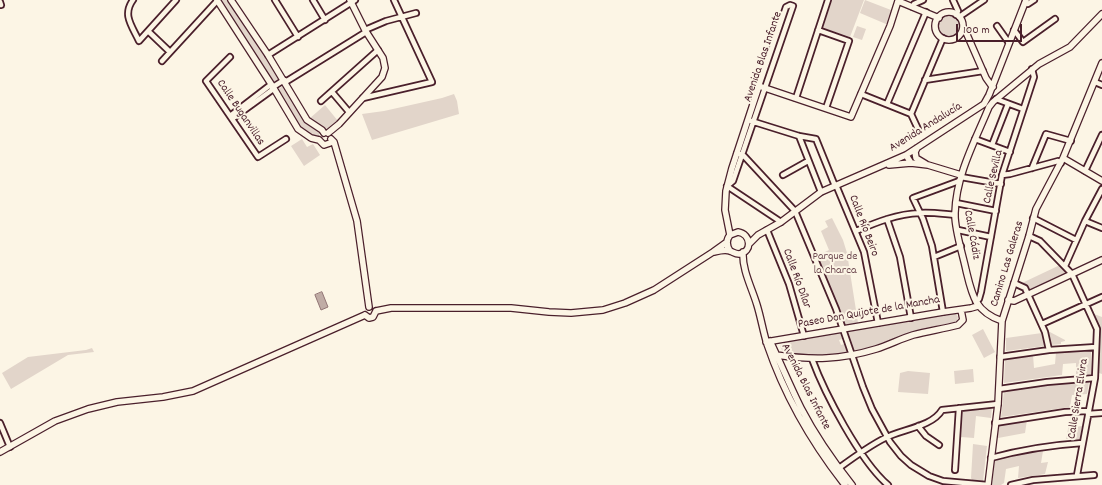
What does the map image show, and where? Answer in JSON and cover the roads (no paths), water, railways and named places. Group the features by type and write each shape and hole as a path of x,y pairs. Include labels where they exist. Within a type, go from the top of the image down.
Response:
{"street":[{"path":"133,0 127,10 128,17 138,41 176,0"},
{"path":"162,61 217,0 298,129 311,138 319,140 324,145 349,112 384,73 384,62 365,31 352,1 325,20 268,55"},
{"path":"231,0 284,80 307,120 322,130 334,142 357,221 369,307"},
{"path":"275,0 298,37"},
{"path":"313,0 325,20"},
{"path":"363,98 432,82 394,0"},
{"path":"796,98 828,0"},
{"path":"913,7 914,4 923,0"},
{"path":"953,0 958,11 958,16 963,25 963,29 965,30 986,78 992,88 994,100"},
{"path":"963,29 956,38 949,40 943,38 937,33 937,21 944,14 948,13 958,16 984,0"},
{"path":"982,105 992,88 1025,1 1028,4 1034,0"},
{"path":"762,87 851,116 862,94 890,26 897,1 939,18"},
{"name":"Avenida Blas Infante","path":"730,235 725,201 727,186 751,121 786,7 790,5 793,6 762,87"},
{"path":"231,118 272,90 273,87 284,80 287,81 365,31 386,21 416,12"},
{"path":"887,104 926,12"},
{"path":"982,105 994,100 1032,69 1070,47 1102,14"},
{"path":"1014,30 1023,42 1055,19"},
{"path":"997,26 1009,43"},
{"path":"818,30 849,41 826,108"},
{"path":"148,31 170,52"},
{"path":"911,114 943,38"},
{"path":"322,101 378,50"},
{"name":"Calle Buganvillas","path":"230,57 206,81 231,118 258,157 286,139"},
{"name":"Camino Las Galeras","path":"988,485 998,404 1002,321 1032,218 1071,141 1102,63"},
{"name":"Calle Sevilla","path":"977,304 981,292 1002,175 1034,77 1032,69"},
{"path":"925,80 983,71"},
{"path":"986,78 991,79 996,76"},
{"path":"1095,82 1102,85"},
{"path":"332,92 349,112"},
{"path":"862,94 911,114 918,129"},
{"path":"994,100 1023,109"},
{"name":"Calle Cádiz","path":"977,304 972,293 961,246 955,215 956,203 960,179 975,139 994,100"},
{"path":"992,145 1008,104"},
{"path":"982,105 987,113"},
{"name":"Avenida Andalucía","path":"748,244 758,235 781,222 821,192 908,154 982,105"},
{"path":"751,121 799,136 821,192"},
{"path":"1032,168 1046,134 1071,141"},
{"path":"1085,171 1102,135"},
{"path":"319,140 320,136 329,137"},
{"name":"Calle Río Beiro","path":"799,136 816,139 856,231 866,258 878,323"},
{"path":"975,139 1010,152"},
{"path":"916,158 917,148"},
{"path":"739,154 795,211 843,329 863,387 887,437 901,456 919,471 943,481 988,485"},
{"path":"908,154 928,165"},
{"path":"908,154 911,163"},
{"path":"1002,175 1062,160 1101,179"},
{"path":"783,175 808,161"},
{"path":"887,164 911,163 928,165 950,171 960,179"},
{"path":"943,312 934,257 928,233 913,198 960,179 1001,184"},
{"path":"727,186 781,222"},
{"path":"1065,266 1085,221 1102,189"},
{"path":"956,203 996,211"},
{"path":"856,231 886,219 920,213 955,215"},
{"path":"1032,218 1076,240"},
{"path":"886,219 900,257 911,318"},
{"path":"1085,221 1102,228"},
{"path":"728,223 736,232"},
{"name":"Calle Río Dílar","path":"767,230 789,284 804,336"},
{"path":"958,230 991,236"},
{"path":"713,252 730,251 737,254 743,252 747,249 748,238 741,232 736,232 730,235 727,242 727,247 730,251"},
{"name":"Avenida Andalucía","path":"745,235 758,235"},
{"name":"Calle Sierra Elvira","path":"1028,236 1040,241 1072,274 1097,329 1095,378 1076,475"},
{"path":"369,307 374,308 376,311 391,308 511,308 571,313 603,310 625,304 654,290 727,242"},
{"path":"934,257 961,246"},
{"name":"Avenida Blas Infante","path":"743,252 743,261 768,342 802,410 820,441 852,485"},
{"name":"Avenida Blas Infante","path":"737,254 743,261"},
{"path":"1008,300 1014,301 1102,260"},
{"path":"1014,283 1025,288 1042,324 1049,350"},
{"path":"972,293 981,292"},
{"path":"1042,324 1102,297"},
{"path":"977,304 986,314 1002,321"},
{"name":"Paseo Don Quijote de la Mancha","path":"768,342 961,310 977,304"},
{"path":"365,315 365,310 369,307"},
{"path":"781,339 778,342 776,356 812,359 852,355 876,349 914,335 958,325 963,320 961,310"},
{"path":"365,315 369,318 373,317 376,311"},
{"path":"0,452 55,421 88,409 117,402 170,396 203,387 365,315"},
{"path":"1000,357 1049,350 1096,347"},
{"name":"Avenida Blas Infante","path":"776,356 785,388 804,424 818,447 845,485"},
{"path":"812,359 831,401 861,452 877,474 888,485"},
{"path":"999,389 1048,382 1095,378"},
{"path":"839,468 861,452 887,437 936,418 942,410 998,404"},
{"path":"955,470 959,408"},
{"path":"995,422 1050,414 1088,412 1102,413"},
{"path":"1,426 10,447"},
{"path":"918,426 926,436 939,445"},
{"path":"991,458 1007,453 1082,443"},
{"path":"1011,485 1033,480 1094,474"}],"park label":[{"name":"Parque de la Charca","path":"835,264"}]}
